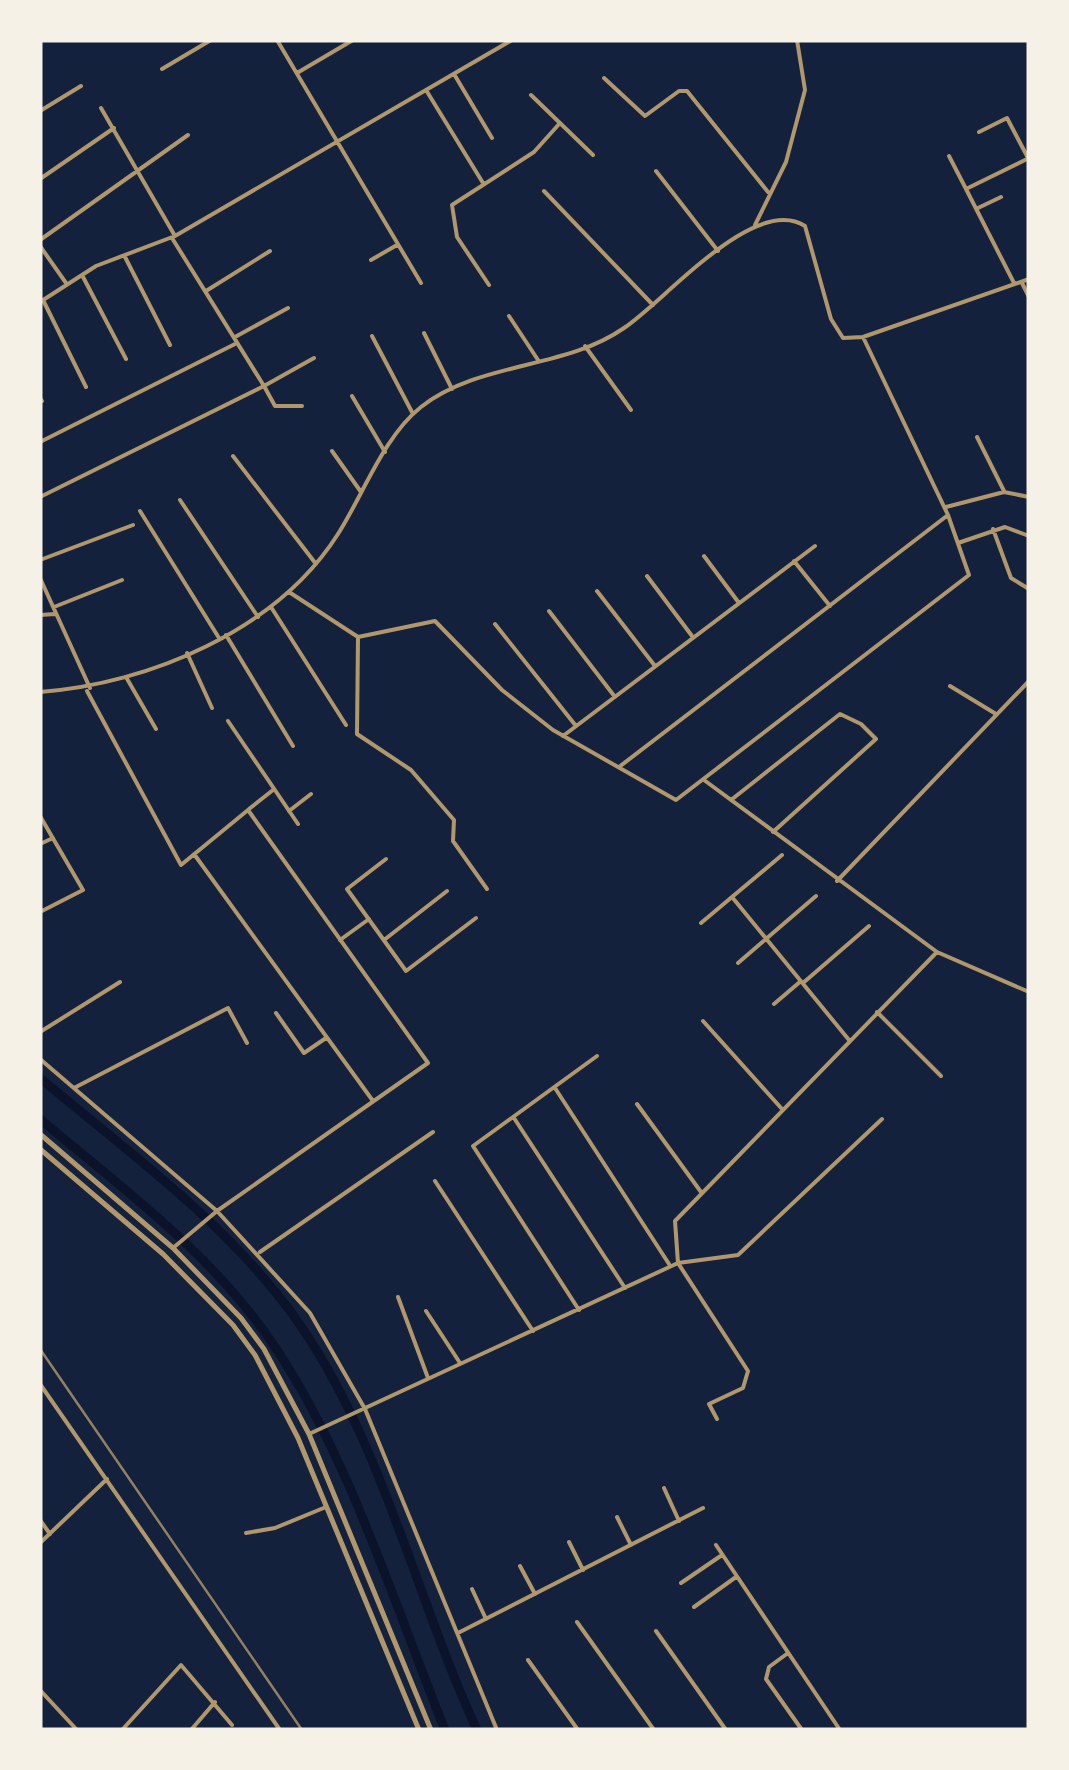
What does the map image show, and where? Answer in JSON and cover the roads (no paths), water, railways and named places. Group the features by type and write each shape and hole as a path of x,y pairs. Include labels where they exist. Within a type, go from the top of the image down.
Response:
{"street":[{"path":"162,69 211,40"},
{"path":"276,40 421,283"},
{"path":"297,73 354,40"},
{"path":"86,387 42,301 82,274 173,237 512,40"},
{"path":"755,224 786,162 805,90 797,40"},
{"path":"454,74 492,138"},
{"path":"604,78 645,116 679,90 687,91 768,192"},
{"path":"40,110 81,86"},
{"path":"426,90 483,183"},
{"path":"531,95 593,155"},
{"path":"101,108 204,292 276,406 302,406"},
{"path":"966,190 1029,158 1007,118 979,132"},
{"path":"489,285 457,236 450,210 456,200 534,152 560,124"},
{"path":"40,178 114,128"},
{"path":"66,284 40,243 188,135"},
{"path":"949,156 1018,283 1029,296"},
{"path":"656,171 718,251"},
{"path":"544,191 654,305"},
{"path":"976,209 1001,197"},
{"path":"40,692 88,688 126,677 226,635 258,616 316,564 412,414 452,389 610,338 755,224 788,218 805,226 837,332 850,340 1029,279"},
{"path":"371,260 396,245"},
{"path":"204,292 270,252"},
{"path":"125,256 170,346"},
{"path":"82,274 126,359"},
{"path":"40,442 237,340 288,308"},
{"path":"509,316 538,360"},
{"path":"424,333 452,389"},
{"path":"372,336 412,414"},
{"path":"289,592 358,637 436,621 502,690 562,736 676,800 968,575 948,516 863,337"},
{"path":"585,346 631,410"},
{"path":"40,497 314,358"},
{"path":"352,396 386,454"},
{"path":"976,437 1004,492"},
{"path":"332,451 362,494"},
{"path":"233,456 316,564"},
{"path":"944,507 1004,492 1029,496"},
{"path":"180,500 258,616"},
{"path":"140,510 219,638"},
{"path":"619,767 948,516"},
{"path":"40,560 133,525"},
{"path":"958,543 1005,526 1029,536"},
{"path":"993,529 1011,578 1029,589"},
{"path":"562,736 814,546"},
{"path":"704,556 739,603"},
{"path":"794,561 830,606"},
{"path":"647,576 693,638"},
{"path":"40,578 88,688 181,864 273,790"},
{"path":"54,607 122,580"},
{"path":"598,591 655,666"},
{"path":"271,607 346,725"},
{"path":"549,611 615,696"},
{"path":"40,615 57,614"},
{"path":"496,624 576,726"},
{"path":"226,635 293,746"},
{"path":"358,637 357,734 411,770 454,820 453,841 487,888"},
{"path":"186,652 212,708"},
{"path":"126,677 156,729"},
{"path":"837,880 1029,681"},
{"path":"950,686 996,714"},
{"path":"732,800 840,714 872,732 876,739 773,832"},
{"path":"228,721 298,824"},
{"path":"703,779 938,952 1029,992"},
{"path":"289,811 311,794"},
{"path":"172,1248 218,1211 428,1063 248,810"},
{"path":"40,816 83,890 40,912"},
{"path":"40,844 54,838"},
{"path":"194,854 372,1102"},
{"path":"701,923 782,854"},
{"path":"386,860 347,889 406,971 476,918"},
{"path":"384,940 446,892"},
{"path":"738,963 816,896"},
{"path":"732,897 850,1040"},
{"path":"340,940 368,919"},
{"path":"774,1004 869,926"},
{"path":"717,1419 709,1404 743,1388 748,1371 678,1263 674,1220 938,952"},
{"path":"40,1032 120,982"},
{"path":"74,1088 228,1008 247,1043"},
{"path":"276,1012 304,1053 326,1038"},
{"path":"878,1012 941,1076"},
{"path":"703,1021 782,1109"},
{"path":"579,1310 473,1146 597,1056"},
{"path":"40,1058 218,1211 310,1313 365,1409 496,1730"},
{"path":"554,1088 670,1266"},
{"path":"637,1104 702,1192"},
{"path":"514,1118 624,1288"},
{"path":"310,1434 670,1266 738,1255 882,1118"},
{"path":"259,1253 433,1132"},
{"path":"40,1134 172,1248 242,1318 264,1348 310,1434 431,1730"},
{"path":"40,1149 163,1254 232,1325 282,1402 419,1730"},
{"path":"435,1181 532,1331"},
{"path":"398,1297 428,1378"},
{"path":"426,1311 460,1363"},
{"path":"40,1384 280,1730"},
{"path":"40,1543 107,1479"},
{"path":"664,1488 678,1521"},
{"path":"246,1533 275,1528 326,1507"},
{"path":"456,1634 703,1508"},
{"path":"617,1517 631,1545"},
{"path":"40,1520 50,1534"},
{"path":"569,1542 583,1570"},
{"path":"716,1545 840,1730"},
{"path":"681,1583 722,1555"},
{"path":"520,1566 535,1594"},
{"path":"694,1607 736,1577"},
{"path":"472,1590 486,1619"},
{"path":"577,1622 654,1730"},
{"path":"656,1631 726,1730"},
{"path":"788,1653 769,1666 766,1679 802,1730"},
{"path":"528,1660 578,1730"},
{"path":"122,1730 181,1665 232,1725"},
{"path":"40,1690 77,1730"},
{"path":"190,1730 215,1702"}],"waterway":[{"path":"40,1078 205,1217 291,1312 322,1360 373,1462 477,1730"},
{"path":"40,1119 196,1253 275,1347 302,1390 348,1484 445,1730"}],"railway":[{"path":"40,1349 302,1730"}]}
